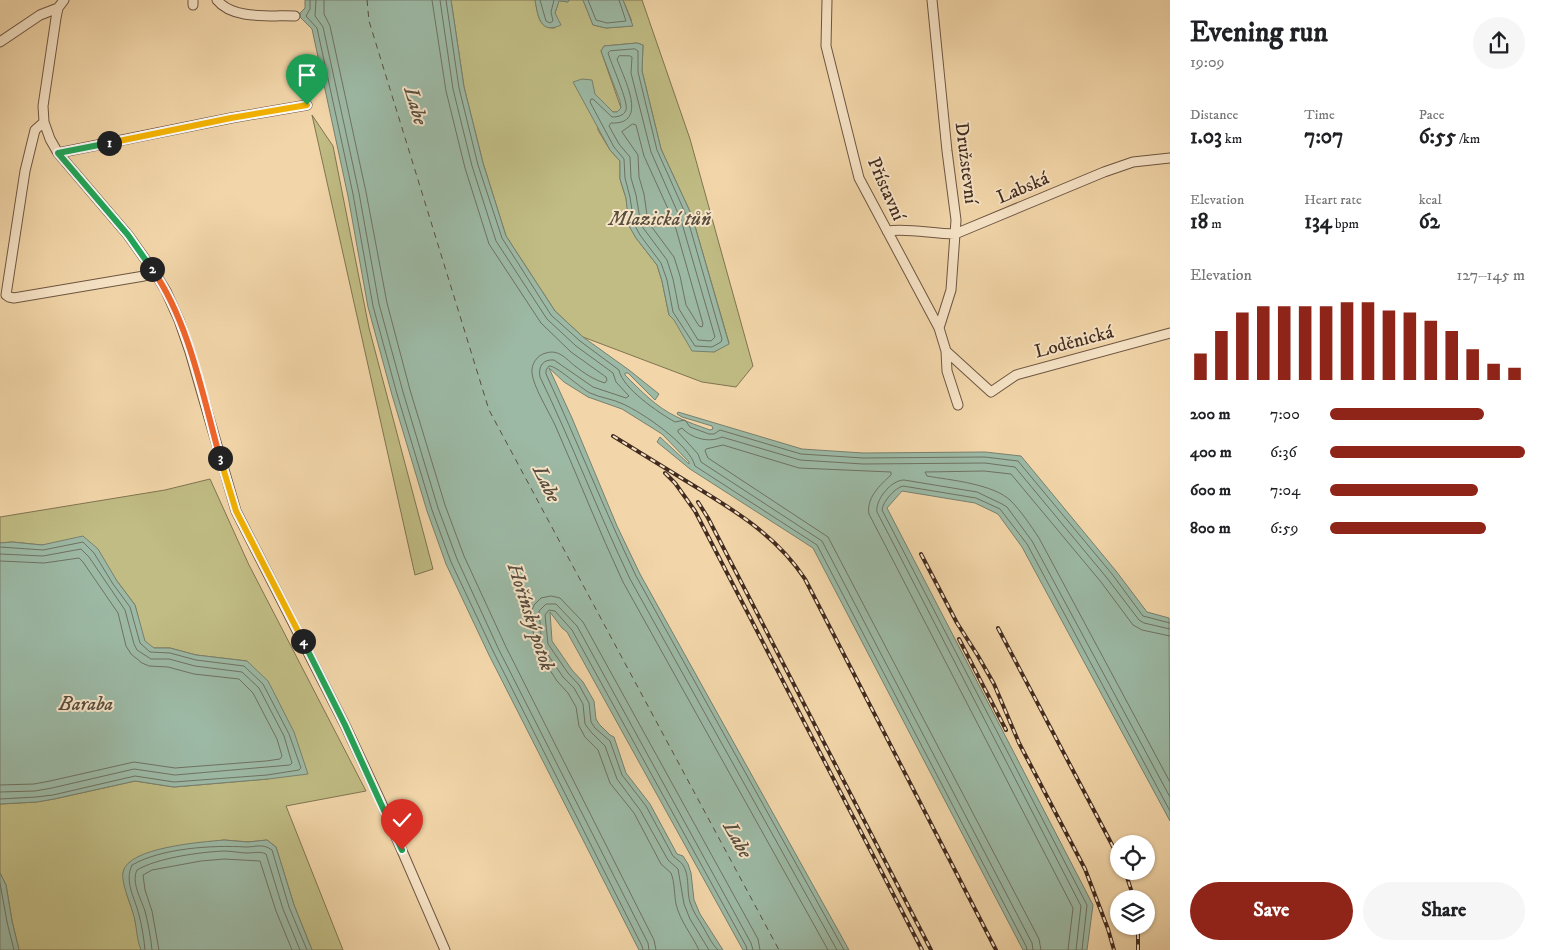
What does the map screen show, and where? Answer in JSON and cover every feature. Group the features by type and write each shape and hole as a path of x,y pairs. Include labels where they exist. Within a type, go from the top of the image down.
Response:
{"street":[{"path":"64,0 58,8 43,106 44,122 50,139 58,153 128,235 166,291 182,328 236,511 345,725 380,800 445,950"},
{"path":"217,0 230,11 241,14 295,16"},
{"name":"Přístavní","path":"826,0 826,46 859,178 939,328 946,351 947,371 958,405"},
{"name":"Družstevní","path":"932,0 956,220 951,290 939,328"},
{"path":"0,42 40,15 58,8"},
{"path":"58,153 231,118 307,105"},
{"path":"44,122 35,130 25,171 6,295 9,298 14,298 155,273"},
{"name":"Labská","path":"887,231 903,229 955,234 1111,169 1133,162 1170,158"},
{"name":"Loděnická","path":"946,351 991,392 1016,374 1170,332"}],"shaded area":[{"path":"451,0 535,0 542,23 549,28 555,28 555,13 559,0 568,2 569,0 583,0 593,25 606,28 632,26 623,0 642,0 690,139 753,366 736,387 702,382 583,337 555,311 506,236 483,163 464,87","holes":["637,43 643,45 642,71 661,149 692,216 729,343 714,352 669,315 657,265 630,227 626,198 620,179 620,161 610,150 598,130 595,94 613,112 617,112 621,108 601,51 604,46"]},
{"path":"312,115 333,146 369,328 433,569 415,575"},
{"path":"210,479 249,565 366,791 286,806 343,950 312,950 294,905 276,847 267,840 248,842 224,840 166,848 123,873 141,950 19,950 6,885 0,873 0,804 54,799 135,781 174,787 268,779 247,661 196,655 170,648 153,648 144,641 135,605 117,581 57,543 42,545 12,542 0,543 0,517 165,490"}],"water":[{"path":"305,0 451,0 464,87 483,163 506,236 555,311 583,337 659,394 655,400 628,373 625,373 656,404 681,419 710,430 713,429 712,426 682,417 677,414 678,412 802,449 863,453 985,452 1021,456 1116,571 1147,612 1169,618 1170,821 1022,547 998,514 975,503 902,491 887,508 1093,905 1087,950 1023,950 813,548 690,469 657,442 660,437 689,464 662,434 622,409 588,397 564,382 549,368 617,526 640,574 849,950 743,950 567,632 550,612 552,641 572,670 583,682 594,701 596,719 614,737 626,773 650,804 677,854 683,856 688,864 694,900 700,914 723,950 639,950 489,655 446,564 427,511 368,307 348,196 312,29 300,17 300,13 305,8"},
{"path":"535,0 569,0 568,2 559,1 555,13 561,25 548,28 544,26 539,18"},
{"path":"583,0 623,0 633,26 606,28 593,25"},
{"name":"Mlazická tůň","path":"637,43 643,45 642,71 661,149 692,216 729,344 714,352 692,351 674,320 669,315 657,265 629,226 626,198 620,179 620,161 610,150 573,82 582,79 592,80 595,94 613,112 617,112 621,108 620,101 601,51 604,46"},
{"name":"Baraba","path":"83,536 98,549 117,581 135,605 145,641 154,648 170,648 196,655 247,661 268,681 294,732 308,774 174,787 135,781 37,802 0,804 0,543 12,542 42,545"},
{"path":"224,840 248,842 267,840 276,847 294,905 312,950 141,950 123,882 123,872 128,864 152,851 168,847"},
{"path":"0,873 6,885 19,950 0,950"}],"ferry route":[{"path":"367,0 369,21 489,410 779,950"}],"railway":[{"path":"613,436 739,514 768,537 794,564 805,579 996,950"},
{"path":"665,473 675,483 695,511 922,950"},
{"path":"698,502 931,950"},
{"path":"921,554 957,623 994,684 1019,743 1085,869 1114,950"},
{"path":"998,628 1110,841"},
{"path":"959,639 1006,730"},
{"path":"1128,880 1131,890"},
{"path":"1138,935 1138,950"}],"route":[{"path":"307,105 231,118 58,153 128,235 166,291 190,352 236,511 345,725 402,850"}],"water label":[{"name":"Labe","path":"415,106"},
{"name":"Labe","path":"546,484"},
{"name":"Hořínský potok","path":"530,617"},
{"name":"Labe","path":"737,840"}]}
